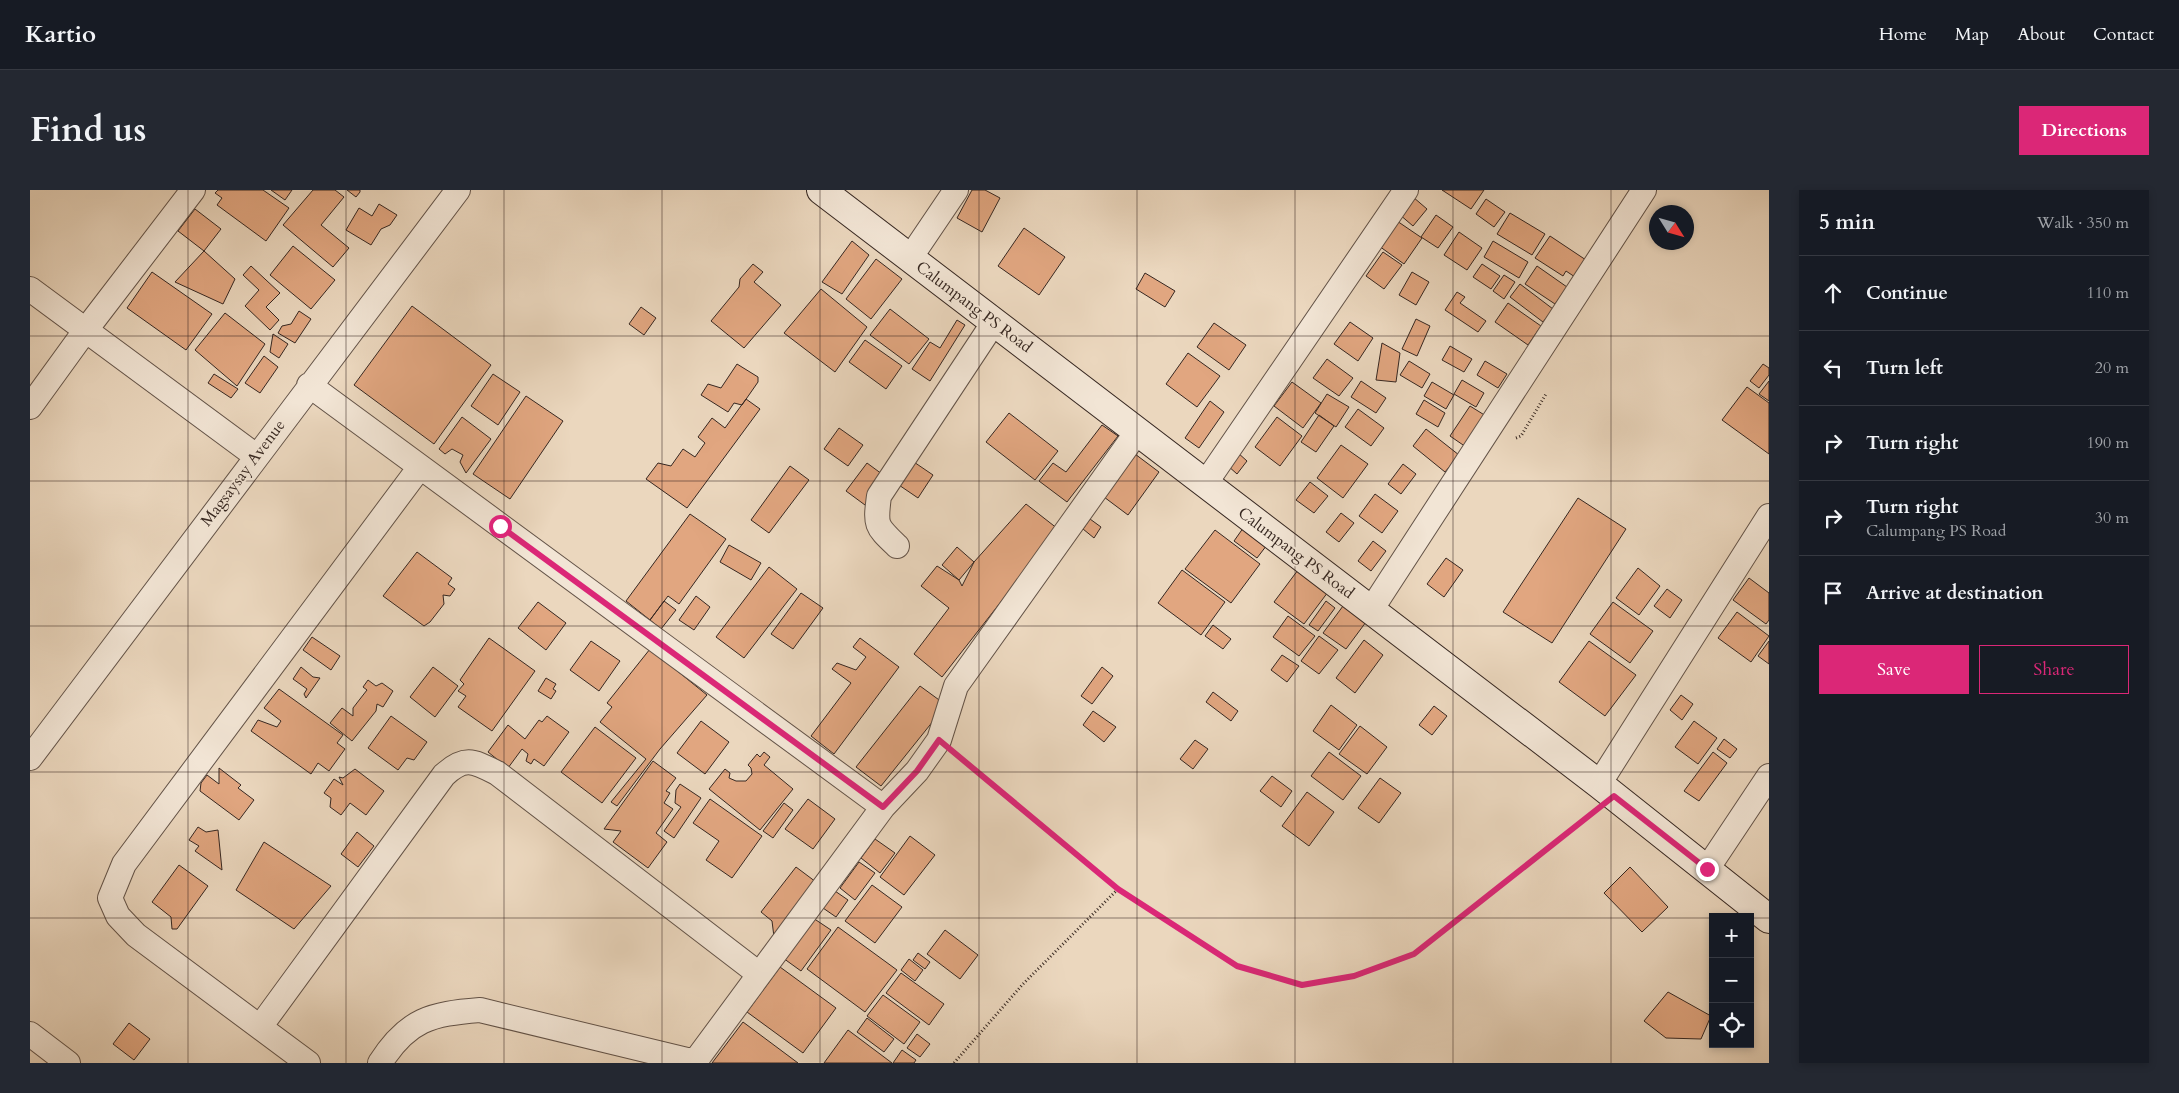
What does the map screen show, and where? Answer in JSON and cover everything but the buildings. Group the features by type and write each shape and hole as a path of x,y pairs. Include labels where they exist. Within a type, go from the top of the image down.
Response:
{"street":[{"path":"30,406 193,190"},
{"name":"Magsaysay Avenue","path":"30,758 309,385 458,190"},
{"name":"Calumpang PS Road","path":"821,190 1606,790 1769,918"},
{"path":"910,258 956,190"},
{"path":"1205,484 1406,190"},
{"path":"1371,610 1644,190"},
{"path":"30,289 256,456"},
{"path":"897,546 879,529 877,513 879,496 994,322"},
{"path":"309,385 883,807"},
{"path":"380,1063 390,1047 410,1026 444,1013 480,1010 695,1063 883,807 917,771 939,740 956,686 1137,432"},
{"path":"308,1063 136,935 118,916 110,898 124,864 420,467"},
{"path":"1606,790 1769,516"},
{"path":"260,1027 444,775 456,764 469,762 497,773 759,974"},
{"path":"1707,869 1769,776"},
{"path":"30,1034 68,1063"}],"path":[{"path":"939,740 1118,889 1237,966 1302,985 1354,976 1414,954 1606,790"},
{"path":"954,1063 1023,984 1118,889"}],"route":[{"path":"500,526 883,807 917,771 939,740 1118,889 1237,966 1302,985 1354,976 1414,954 1614,796 1707,869"}]}
